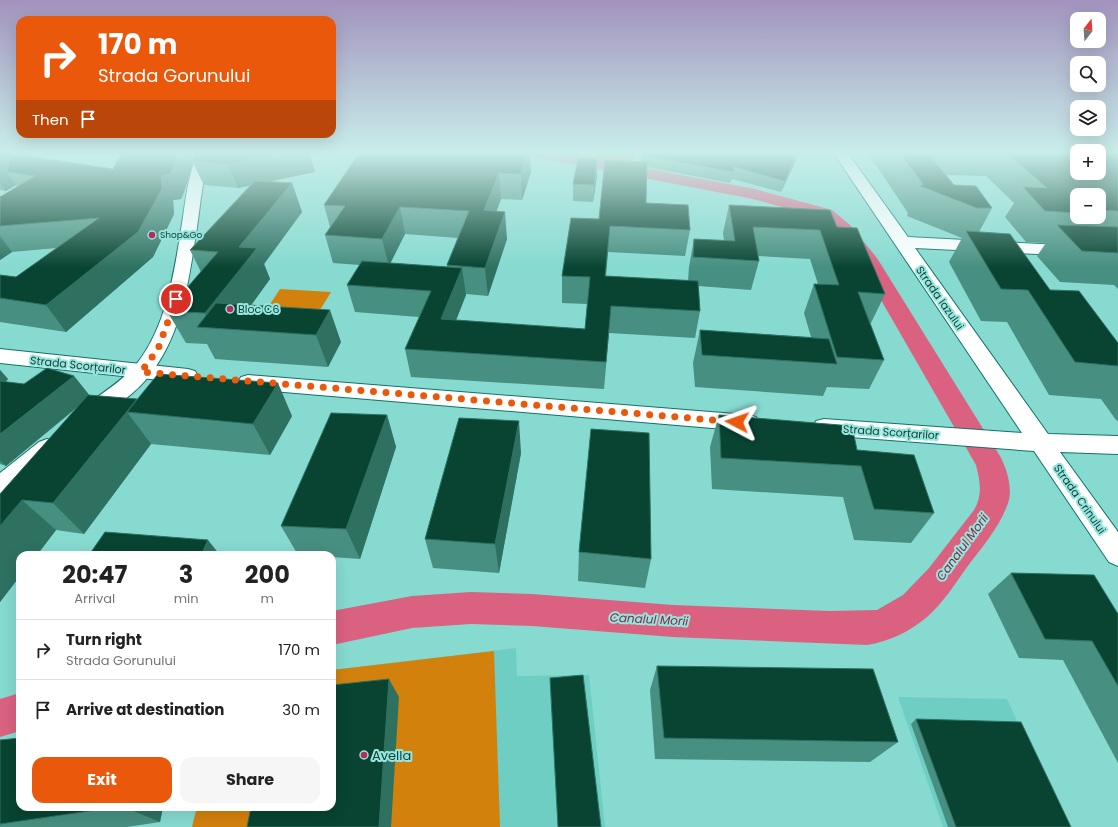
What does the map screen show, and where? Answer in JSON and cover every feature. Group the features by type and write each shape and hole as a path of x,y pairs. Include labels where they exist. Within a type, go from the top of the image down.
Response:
{"street":[{"path":"0,487 141,372 158,349 176,299 194,191"},
{"name":"Strada Iazului","path":"867,191 1041,443"},
{"path":"902,242 1118,254"},
{"name":"Strada Scorțarilor","path":"0,356 204,378"},
{"path":"228,380 664,417 771,424"},
{"name":"Strada Scorțarilor","path":"801,426 1004,441 1118,445"},
{"name":"Strada Crinului","path":"1041,443 1118,554"}],"shaded area":[{"path":"280,289 331,292 311,325 259,321"},
{"path":"516,648 517,676 589,675 605,827 192,827 196,811 336,811 336,670"},
{"path":"494,651 500,827 391,827 336,711 336,670"},
{"path":"898,697 1007,699 1065,827 943,827"},
{"path":"196,811 272,811 269,827 192,827"}],"building":[{"path":"11,191 161,191 138,232 46,305 0,298 0,275 16,277 99,218 0,226 0,197"},
{"path":"246,191 286,191 239,247 257,248 205,313 167,311 218,252 190,250"},
{"path":"334,191 492,191 484,210 505,212 485,268 447,265 469,211 400,207 382,239 325,235 345,206 324,205"},
{"path":"602,191 646,191 646,203 688,205 690,230 610,226 605,276 698,281 700,311 611,306 606,362 405,349 431,291 347,285 362,261 462,268 441,319 585,329 590,277 562,276 571,218 599,219"},
{"path":"932,191 979,191 992,208 977,208"},
{"path":"1026,191 1070,191 1070,213 1045,211"},
{"path":"1106,191 1118,191 1118,211 1106,210"},
{"path":"729,205 830,210 837,227 857,228 885,294 858,292 884,360 837,357 814,284 839,285 820,230 753,227 759,261 693,257 694,239 735,241"},
{"path":"1057,225 1118,227 1118,253 1082,251"},
{"path":"966,231 1010,234 1050,290 1079,291 1118,343 1118,366 1075,362 1028,290 1001,289"},
{"path":"216,303 330,310 316,335 197,327"},
{"path":"700,330 829,339 837,364 702,355"},
{"path":"47,368 74,376 0,434 0,381 24,384"},
{"path":"158,374 278,383 253,424 127,412"},
{"path":"88,395 137,399 53,503 22,500 0,526 0,494"},
{"path":"331,413 387,415 346,529 281,526"},
{"path":"719,415 852,426 857,450 914,455 934,513 874,509 861,466 721,458"},
{"path":"459,418 519,421 495,544 425,539"},
{"path":"591,429 649,433 651,559 579,552"},
{"path":"105,532 208,540 203,551 92,551"},
{"path":"1011,573 1094,575 1118,614 1118,686 1092,641 1045,639"},
{"path":"657,666 873,669 898,742 664,738"},
{"path":"583,675 601,827 558,827 550,678"},
{"name":"Avella","path":"389,679 379,827 247,827 250,811 336,811 336,685"},
{"path":"916,719 1021,722 1071,827 956,827"},
{"path":"16,738 16,811 89,811 0,824 0,740"}],"waterway":[{"name":"Canalul Morii","path":"336,627 412,612 471,608 532,610 673,621 830,628 867,628 882,626 915,606 940,578 985,519 994,502 995,483 990,464 867,258 843,229 826,214 755,194 737,191"},
{"name":"Canalul Morii","path":"0,718 16,713"}],"place":[{"name":"Shop&Go","path":"152,235"},
{"name":"Bloc C6","path":"230,309"},
{"name":"Avella","path":"364,755"}],"route":[{"path":"176,299 158,349 141,372 346,391 737,422"}]}
